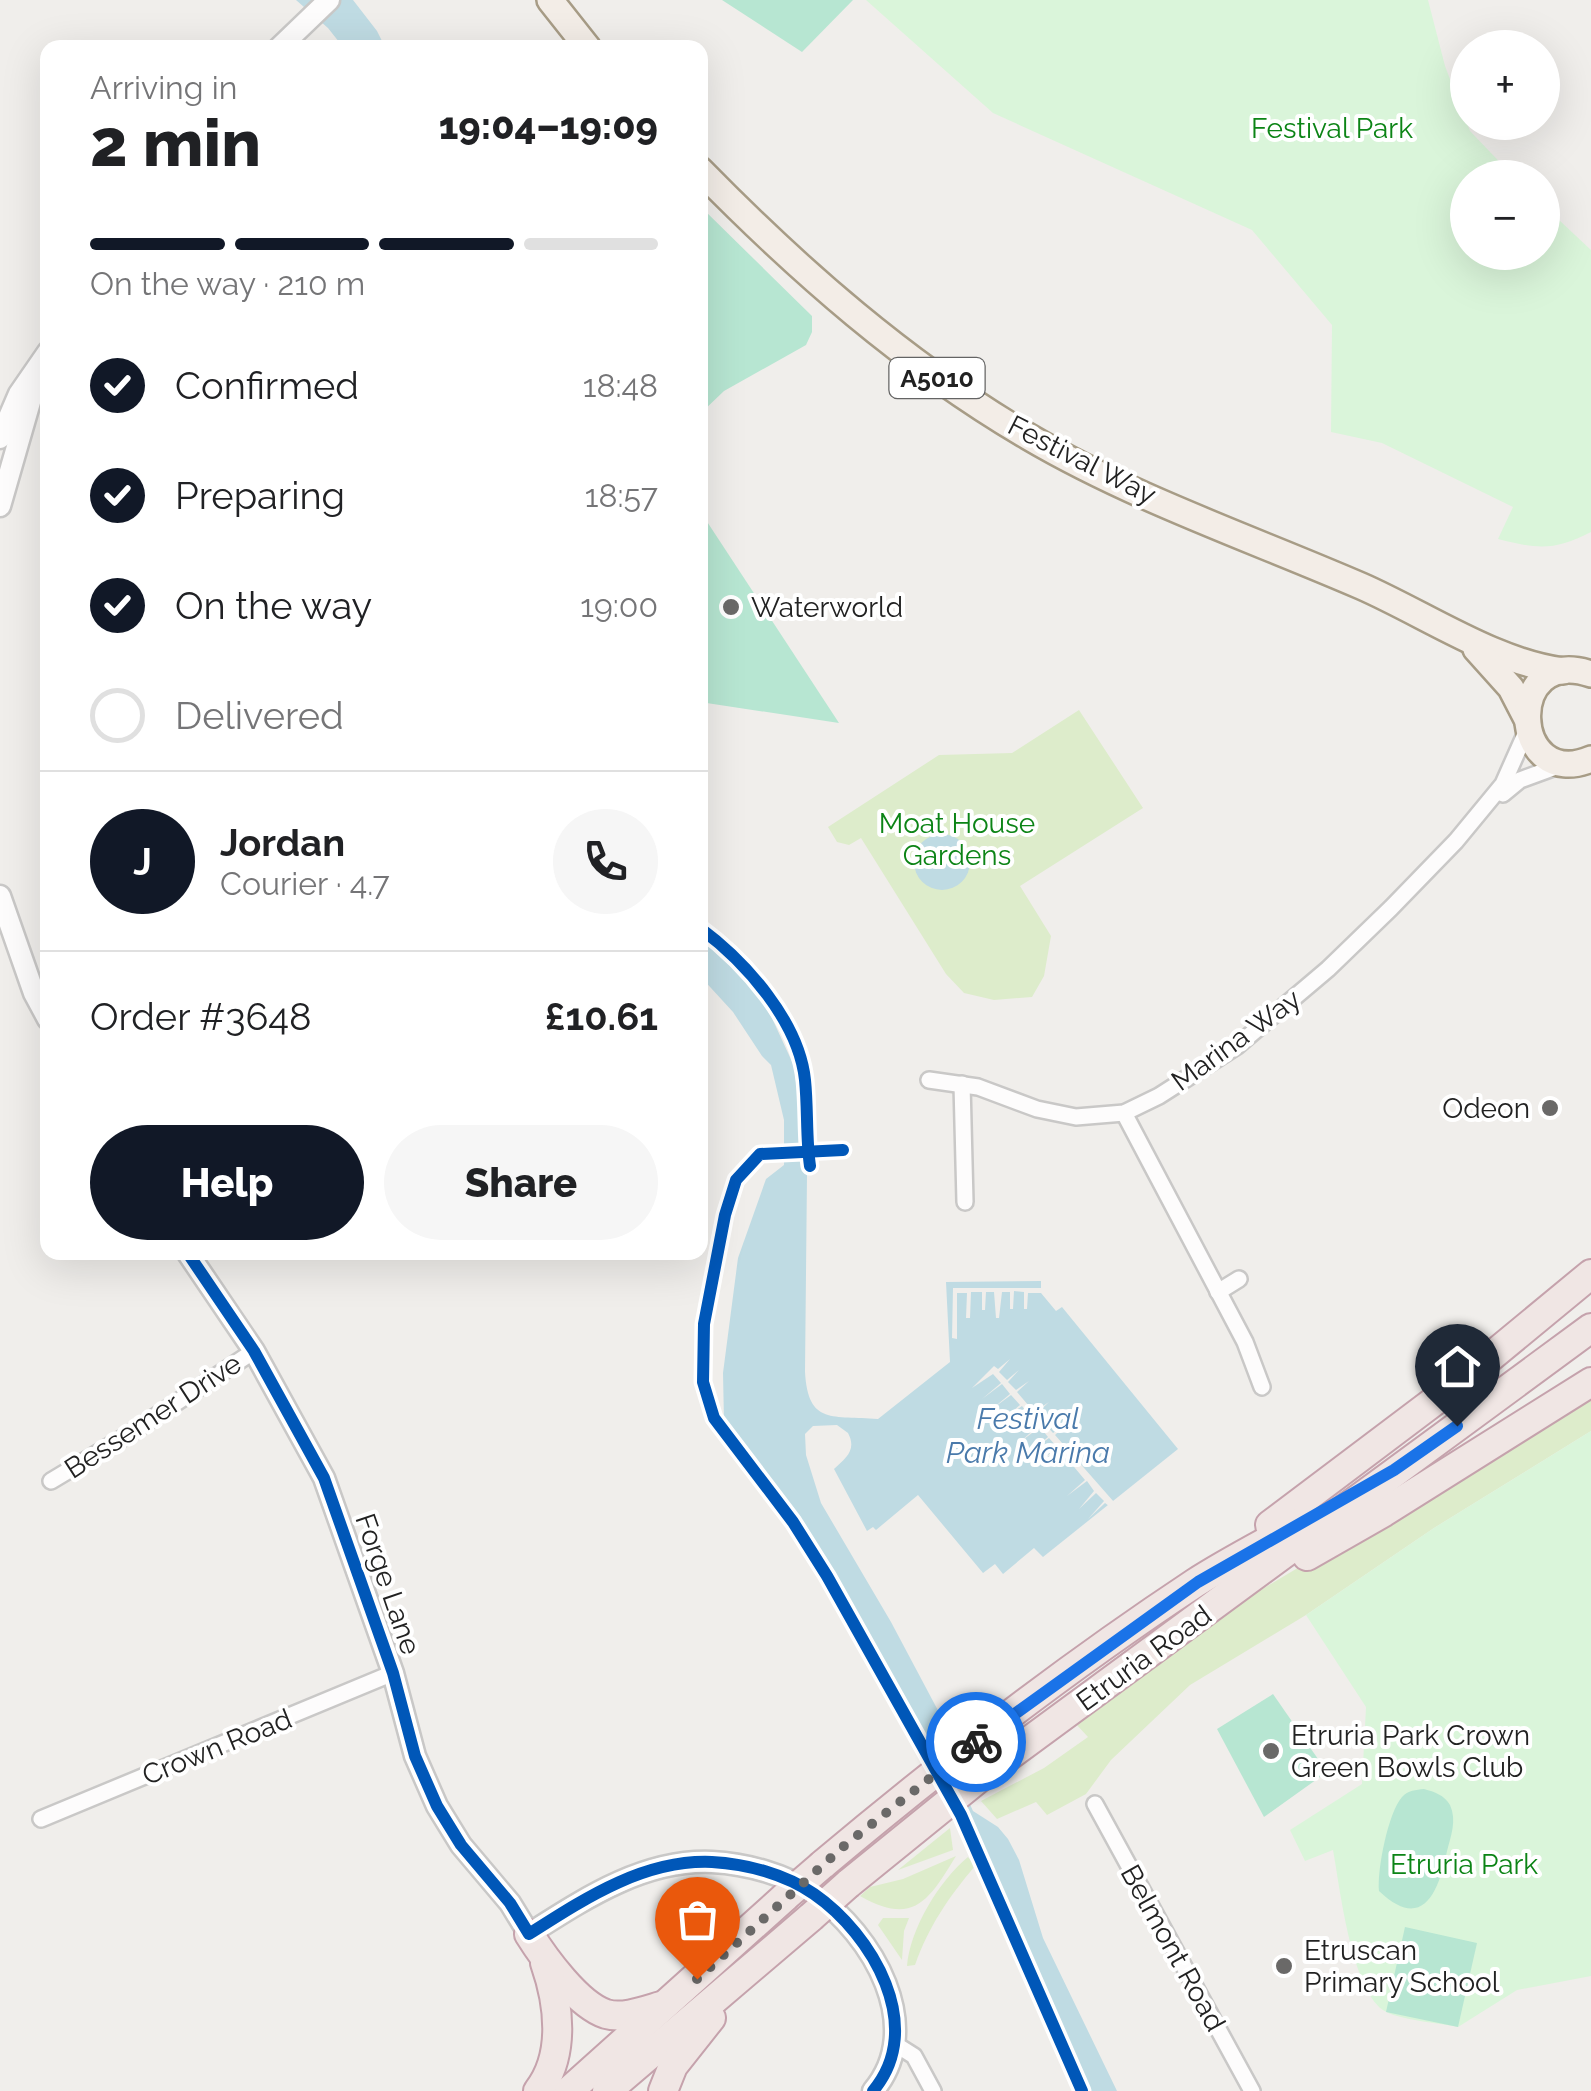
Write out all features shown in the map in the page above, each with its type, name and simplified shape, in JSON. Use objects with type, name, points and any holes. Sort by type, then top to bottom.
[{"type":"highway","points":[[1198,1582],[1480,1367],[1591,1274]]},
{"type":"highway","points":[[1394,1470],[1591,1328]]},
{"type":"highway","points":[[1210,1611],[1384,1512],[1591,1382]]},
{"type":"highway","name":"Etruria Road","points":[[569,2091],[822,1865],[1044,1690],[1198,1582],[1394,1470]]},
{"type":"highway","name":"Etruria Road","points":[[607,2091],[848,1884],[980,1777],[1210,1611],[1394,1470]]},
{"type":"highway","points":[[535,1944],[584,2001],[607,2014],[633,2014],[670,2003]]},
{"type":"highway","points":[[535,1944],[553,1987],[559,2024],[553,2057],[538,2091]]},
{"type":"highway","points":[[663,2091],[673,2066],[749,1970]]},
{"type":"main road","points":[[550,0],[582,40]]},
{"type":"main road","name":"Festival Way","points":[[708,178],[798,266],[857,316],[936,376],[1030,437],[1123,485],[1392,600],[1519,661],[1579,669]]},
{"type":"main road","name":"Festival Way","points":[[1465,638],[1511,688],[1526,723]]},
{"type":"main road","name":"A5010","points":[[1579,669],[1539,683],[1530,696],[1526,723],[1540,751],[1583,763]]},
{"type":"street","points":[[287,40],[329,0]]},
{"type":"street","points":[[0,438],[19,394],[40,365]]},
{"type":"street","points":[[0,506],[40,373]]},
{"type":"street","name":"Marina Way","points":[[929,1080],[962,1084],[1037,1109],[1076,1117],[1124,1113],[1222,1056],[1298,995],[1392,908],[1480,813],[1503,784],[1526,723]]},
{"type":"street","name":"Marina Way","points":[[1480,813],[1520,780],[1583,763]]},
{"type":"street","points":[[0,896],[40,1002]]},
{"type":"street","points":[[962,1084],[965,1202]]},
{"type":"street","points":[[1124,1113],[1245,1342],[1262,1386]]},
{"type":"street","name":"Forge Lane","points":[[192,1260],[254,1351],[324,1478],[392,1673],[415,1756],[436,1806],[461,1846],[510,1903],[535,1944]]},
{"type":"street","points":[[1218,1292],[1238,1279]]},
{"type":"street","name":"Bessemer Drive","points":[[51,1482],[254,1351]]},
{"type":"street","name":"Crown Road","points":[[41,1820],[392,1673]]},
{"type":"street","name":"Belmont Road","points":[[1095,1804],[1252,2091]]},
{"type":"street","points":[[535,1944],[586,1897],[660,1868],[710,1862],[787,1879],[815,1895],[845,1922],[870,1952],[891,1999],[896,2020],[895,2044],[882,2080],[873,2091]]},
{"type":"street","points":[[895,2044],[914,2056],[933,2091]]},
{"type":"green space","points":[[722,0],[853,0],[802,52]]},
{"type":"green space","name":"Festival Park","points":[[866,0],[1428,0],[1450,79],[1450,140],[1479,140],[1498,160],[1450,160],[1450,270],[1560,270],[1560,221],[1591,250],[1591,532],[1567,543],[1546,546],[1498,539],[1513,507],[1382,443],[1331,432],[1332,325],[1252,230],[993,113]]},
{"type":"green space","points":[[708,214],[812,316],[812,332],[806,345],[724,391],[708,406]]},
{"type":"green space","name":"Waterworld","points":[[708,523],[839,723],[708,703]]},
{"type":"green space","name":"Moat House Gardens","points":[[1079,710],[1143,808],[1020,886],[1051,936],[1044,976],[1032,997],[994,1000],[964,993],[946,974],[861,838],[849,845],[837,842],[828,827],[939,755],[1012,753]]},
{"type":"green space","points":[[1591,1393],[1591,1431],[1190,1685],[1111,1760],[1086,1794],[1047,1815],[1036,1802],[997,1819],[981,1801],[1044,1768],[1088,1737],[1075,1723],[1109,1693],[1254,1594]]},
{"type":"green space","name":"Etruria Park","points":[[1591,1431],[1591,1976],[1517,1990],[1458,2027],[1408,2019],[1383,2010],[1363,1981],[1343,1911],[1333,1850],[1305,1861],[1290,1830],[1362,1784],[1366,1707],[1306,1615],[1434,1528]]},
{"type":"green space","name":"Etruria Park Crown Green Bowls Club","points":[[1273,1694],[1327,1772],[1264,1817],[1217,1729]]},
{"type":"green space","points":[[1424,1789],[1448,1802],[1453,1828],[1434,1892],[1427,1902],[1407,1908],[1379,1891],[1380,1870],[1397,1805],[1407,1793]]},
{"type":"green space","points":[[950,1828],[953,1850],[898,1870]]},
{"type":"green space","points":[[956,1856],[927,1897],[906,1909],[878,1905],[860,1896],[870,1887],[903,1879]]},
{"type":"green space","points":[[968,1857],[975,1866],[940,1913],[915,1965],[907,1966],[914,1937],[928,1907]]},
{"type":"green space","points":[[883,1918],[909,1918],[902,1960],[878,1925]]},
{"type":"green space","points":[[1405,1927],[1477,1943],[1458,2027],[1386,2012]]},
{"type":"water","points":[[296,0],[353,0],[382,40],[337,40]]},
{"type":"water","points":[[942,834],[962,842],[970,862],[962,882],[942,890],[922,882],[914,862],[922,842]]},
{"type":"water","name":"Festival Park Marina","points":[[708,941],[737,965],[771,1016],[794,1066],[807,1175],[805,1372],[811,1402],[818,1410],[836,1417],[878,1419],[950,1362],[946,1282],[1041,1281],[1041,1293],[1056,1311],[1062,1307],[1178,1449],[1043,1557],[1034,1548],[1003,1574],[995,1564],[983,1573],[918,1495],[876,1530],[873,1527],[867,1531],[834,1469],[851,1449],[848,1433],[837,1425],[813,1426],[805,1434],[806,1455],[821,1503],[942,1718],[942,1743],[973,1811],[998,1827],[1019,1860],[1043,1938],[1117,2091],[1088,2091],[976,1841],[926,1743],[810,1537],[724,1422],[723,1373],[738,1258],[766,1179],[784,1165],[784,1120],[771,1065],[708,985]]},
{"type":"pier","points":[[953,1288],[1041,1288],[1041,1293],[1028,1293],[1024,1309],[1024,1292],[1014,1291],[1010,1309],[1010,1292],[1002,1292],[996,1318],[994,1292],[986,1292],[982,1310],[982,1292],[971,1292],[970,1318],[966,1318],[967,1293],[957,1293],[957,1339],[952,1338]]},
{"type":"pier","points":[[1010,1359],[999,1372],[1007,1380],[1019,1370],[1008,1382],[1016,1390],[1029,1381],[1017,1392],[1034,1412],[1049,1402],[1036,1414],[1044,1422],[1056,1411],[1045,1424],[1053,1433],[1066,1424],[1055,1435],[1114,1502],[1109,1506],[1105,1503],[1088,1519],[1104,1501],[1096,1493],[1079,1509],[1094,1491],[1087,1481],[1067,1496],[1085,1480],[1059,1449],[1039,1463],[1057,1447],[1049,1438],[1030,1452],[1048,1437],[1040,1427],[1020,1442],[1038,1426],[1031,1417],[1011,1432],[1029,1416],[1022,1406],[1001,1421],[1020,1405],[1011,1395],[992,1409],[1010,1394],[1002,1384],[982,1399],[1001,1383],[993,1374],[972,1388],[994,1366],[998,1369]]},
{"type":"cycle path","points":[[708,935],[768,995],[793,1037],[805,1080],[810,1166]]},
{"type":"cycle path","points":[[843,1150],[760,1154],[736,1180],[725,1215],[704,1324],[703,1382],[714,1418],[793,1522],[827,1576],[961,1815],[1082,2091]]},
{"type":"cycle path","points":[[192,1260],[254,1351],[324,1478],[393,1673],[415,1756],[437,1806],[461,1845],[510,1903],[529,1934],[616,1884],[662,1867],[725,1863],[791,1881],[835,1911],[855,1933],[886,1983],[895,2039],[888,2066],[873,2091]]},
{"type":"way so far","points":[[697,1979],[844,1846],[976,1742]]},
{"type":"place","name":"Waterworld","points":[[731,607]]},
{"type":"place","name":"Odeon","points":[[1550,1108]]},
{"type":"place","name":"Etruria Park Crown Green Bowls Club","points":[[1271,1751]]},
{"type":"place","name":"Etruscan Primary School","points":[[1284,1966]]},
{"type":"route","points":[[976,1742],[1198,1582],[1394,1470],[1457,1426]]}]
